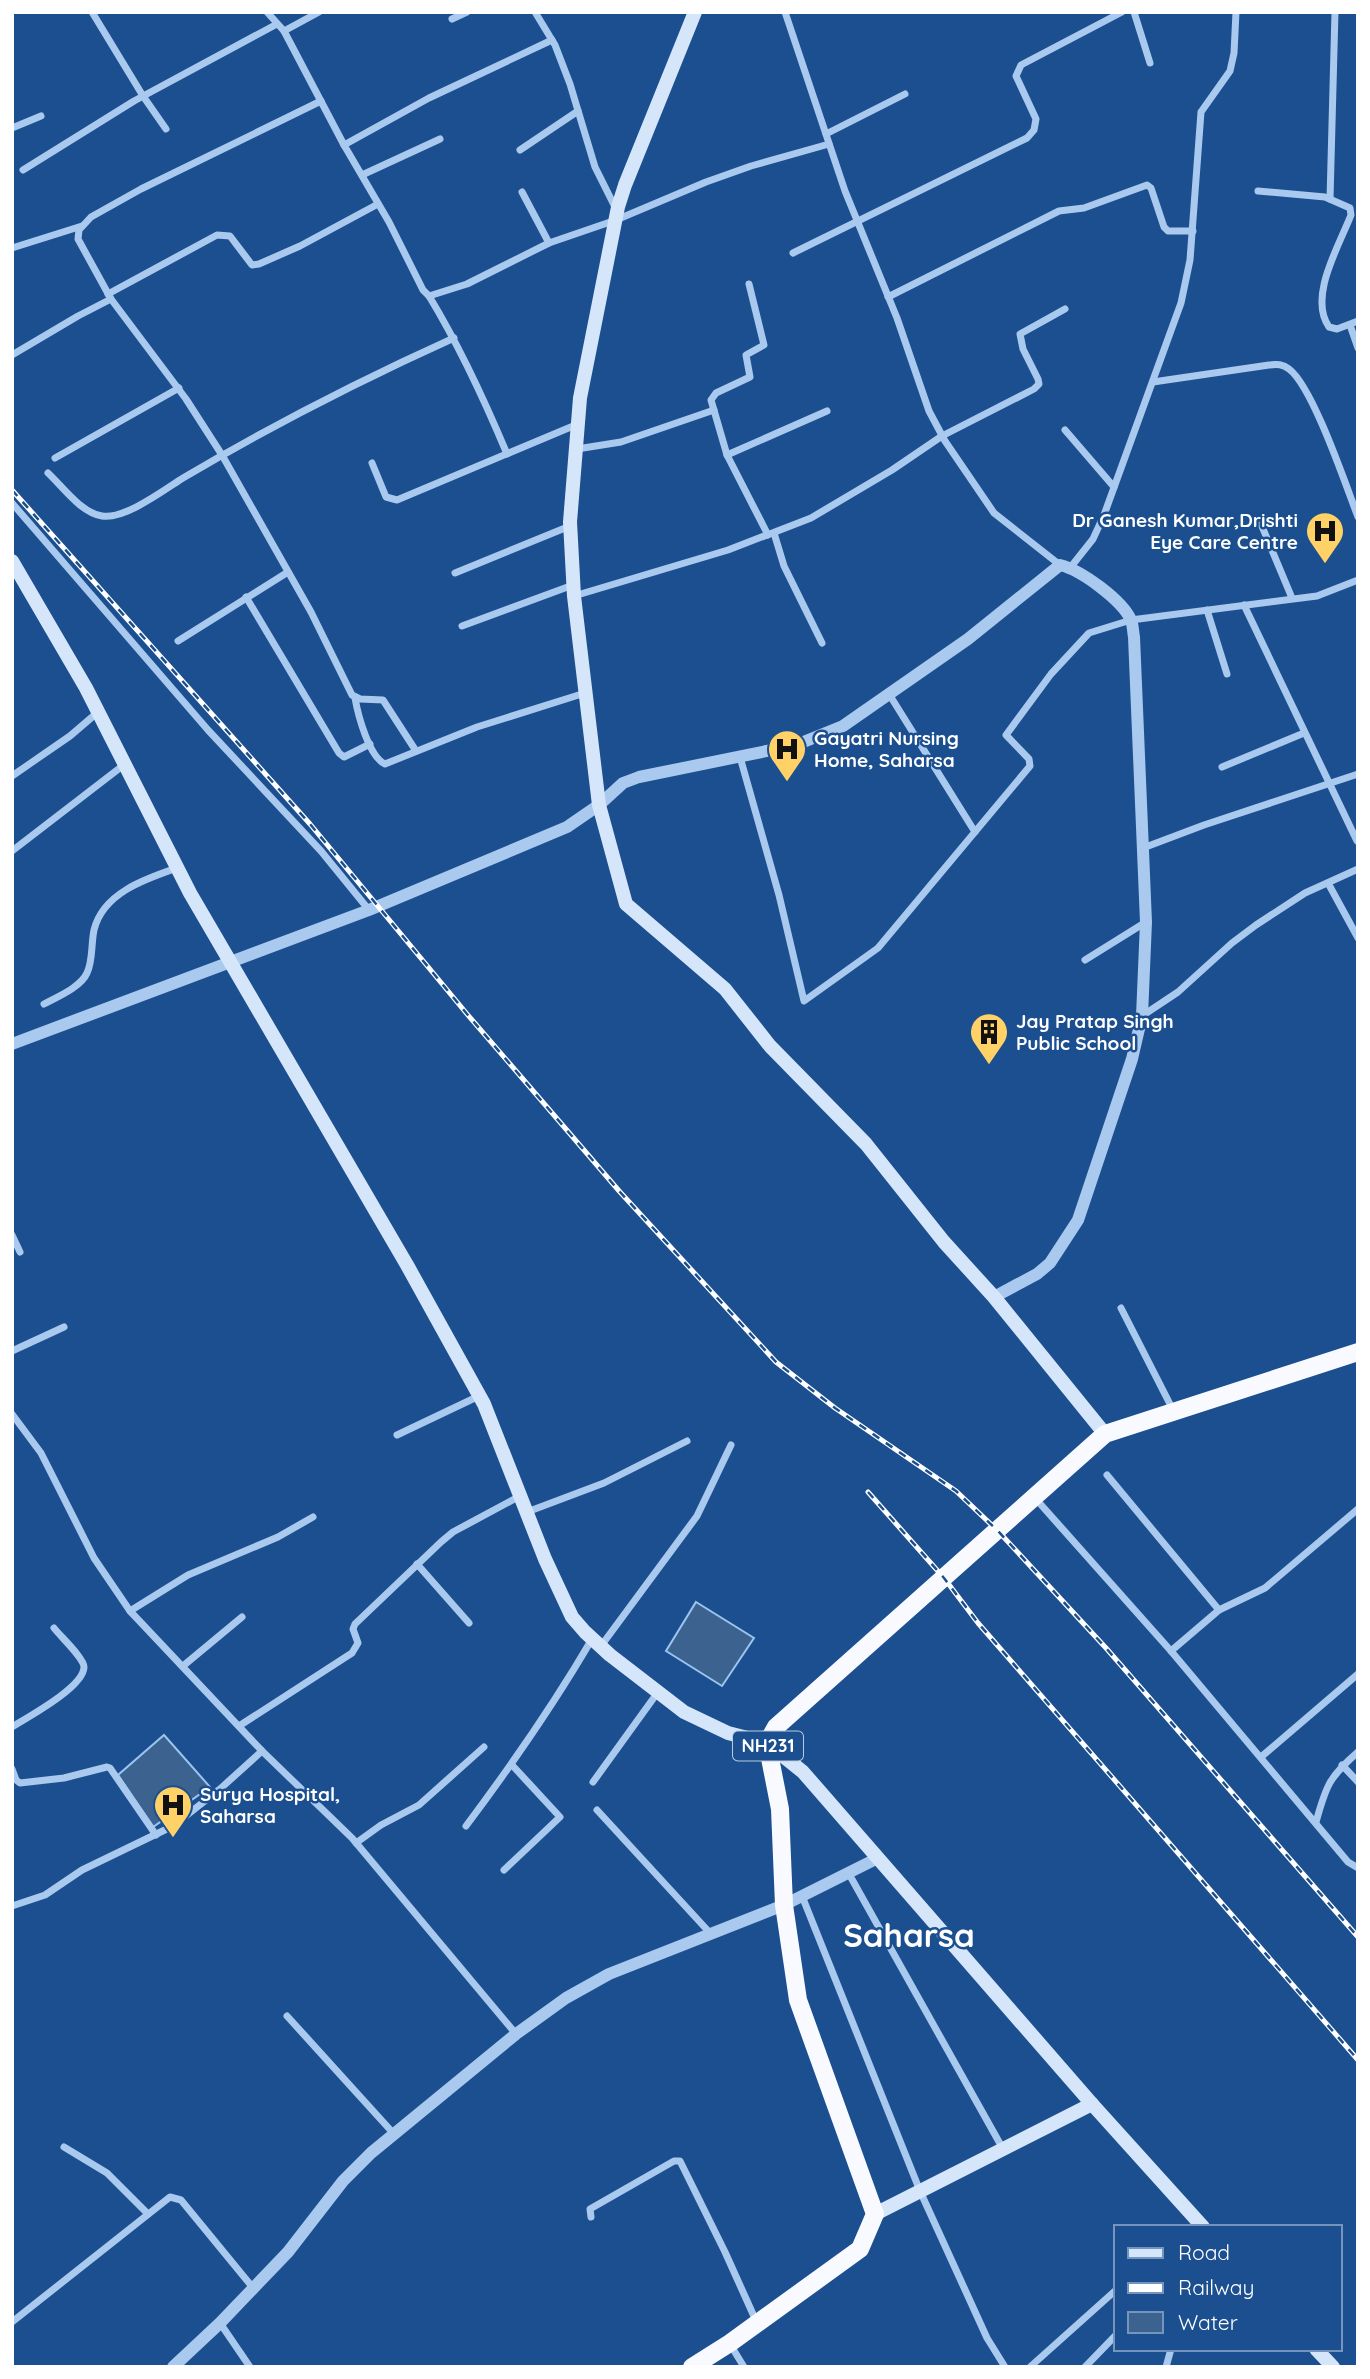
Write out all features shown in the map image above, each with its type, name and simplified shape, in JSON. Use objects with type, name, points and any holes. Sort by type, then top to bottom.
[{"type":"highway","name":"NH231","points":[[875,2214],[798,2000],[784,1905],[780,1810],[767,1743],[776,1727],[1105,1434],[1358,1352]]},
{"type":"highway","points":[[692,2367],[730,2343],[860,2249],[875,2214]]},
{"type":"main road","points":[[695,12],[629,173],[617,215],[580,398],[570,526],[574,590],[599,805],[626,904],[724,989],[770,1046],[866,1144],[944,1242],[994,1297],[1105,1434]]},
{"type":"main road","points":[[12,561],[99,712],[177,868],[230,963],[407,1265],[479,1395],[545,1559],[572,1617],[596,1643],[684,1712],[728,1733],[767,1743],[803,1772],[1194,2224]]},
{"type":"main road","points":[[875,2214],[1092,2104]]},
{"type":"main road","points":[[1319,2351],[1333,2367]]},
{"type":"street","points":[[92,12],[142,96],[166,130]]},
{"type":"street","points":[[267,12],[284,31],[423,290],[454,338],[476,380],[507,454]]},
{"type":"street","points":[[284,31],[319,12]]},
{"type":"street","points":[[452,19],[467,12]]},
{"type":"street","points":[[535,12],[552,40],[570,83],[595,167],[617,215]]},
{"type":"street","points":[[785,12],[829,144],[929,411],[942,436],[994,513],[1117,602],[1131,620],[1135,637],[1146,922],[1142,1016],[1132,1059],[1078,1220],[1050,1263],[1037,1274],[994,1297]]},
{"type":"street","points":[[793,253],[1027,138],[1034,130],[1036,119],[1016,76],[1017,70],[1021,65],[1122,12]]},
{"type":"street","points":[[1133,12],[1150,63]]},
{"type":"street","points":[[12,1044],[369,910],[568,827],[599,805],[623,783],[639,777],[796,745],[843,726],[968,639],[1065,566],[1093,539],[1181,303],[1193,231],[1201,112],[1230,71],[1234,53],[1236,12]]},
{"type":"street","points":[[1330,199],[1335,12]]},
{"type":"street","points":[[23,170],[142,96],[278,24]]},
{"type":"street","points":[[344,145],[429,98],[552,40]]},
{"type":"street","points":[[826,134],[905,94]]},
{"type":"street","points":[[321,101],[141,189],[91,217],[77,234],[78,239],[109,297],[179,388],[222,455],[355,698],[370,744],[379,761],[385,764],[477,727],[585,693]]},
{"type":"street","points":[[520,150],[578,111]]},
{"type":"street","points":[[12,128],[41,116]]},
{"type":"street","points":[[362,175],[440,138]]},
{"type":"street","points":[[429,296],[467,284],[549,243],[617,215],[751,166],[829,144]]},
{"type":"street","points":[[888,297],[1059,211],[1084,208],[1147,185],[1151,188],[1164,227],[1168,231],[1193,231]]},
{"type":"street","points":[[1258,191],[1330,199],[1350,208],[1320,299],[1329,327],[1337,329],[1354,323],[1358,348]]},
{"type":"street","points":[[522,192],[549,243]]},
{"type":"street","points":[[12,355],[217,235],[230,236],[247,261],[252,265],[259,264],[300,246],[378,204]]},
{"type":"street","points":[[12,248],[82,226]]},
{"type":"street","points":[[749,284],[764,345],[747,355],[750,377],[713,395],[711,400],[727,455],[771,534],[822,643]]},
{"type":"street","points":[[462,626],[574,590],[728,550],[811,518],[942,436],[1034,389],[1039,384],[1020,334],[1065,309]]},
{"type":"street","points":[[48,473],[90,512],[113,516],[136,507],[222,455],[367,378],[454,338]]},
{"type":"street","points":[[1153,383],[1269,365],[1286,366],[1292,371],[1317,413],[1358,517]]},
{"type":"street","points":[[55,458],[179,388]]},
{"type":"street","points":[[576,450],[621,442],[714,410]]},
{"type":"street","points":[[727,455],[827,411]]},
{"type":"street","points":[[372,463],[386,497],[397,500],[578,424]]},
{"type":"street","points":[[1065,430],[1114,487]]},
{"type":"street","points":[[12,503],[208,730],[321,851],[369,910]]},
{"type":"street","points":[[1261,524],[1292,598]]},
{"type":"street","points":[[455,573],[570,526]]},
{"type":"street","points":[[178,640],[288,572]]},
{"type":"street","points":[[740,757],[779,895],[804,1001],[878,948],[1030,766],[1029,759],[1007,738],[1007,733],[1051,674],[1081,640],[1095,631],[1131,620],[1317,596],[1358,580]]},
{"type":"street","points":[[246,597],[339,753],[344,757],[350,756],[370,744]]},
{"type":"street","points":[[1244,605],[1357,841]]},
{"type":"street","points":[[1207,610],[1227,674]]},
{"type":"street","points":[[889,694],[975,832]]},
{"type":"street","points":[[355,698],[383,700],[416,751]]},
{"type":"street","points":[[12,776],[70,736],[99,712]]},
{"type":"street","points":[[1222,767],[1304,733]]},
{"type":"street","points":[[12,851],[125,764]]},
{"type":"street","points":[[1143,848],[1358,774]]},
{"type":"street","points":[[44,1004],[76,985],[87,974],[96,924],[107,906],[136,883],[177,868]]},
{"type":"street","points":[[1142,1016],[1178,992],[1240,937],[1305,893],[1358,869]]},
{"type":"street","points":[[1328,883],[1358,938]]},
{"type":"street","points":[[1085,960],[1146,922]]},
{"type":"street","points":[[12,1234],[20,1252]]},
{"type":"street","points":[[1121,1308],[1174,1412]]},
{"type":"street","points":[[12,1351],[64,1327]]},
{"type":"street","points":[[397,1435],[479,1395]]},
{"type":"street","points":[[12,1413],[41,1453],[94,1558],[130,1611],[262,1751],[356,1843],[516,2034]]},
{"type":"street","points":[[527,1512],[604,1483],[687,1441]]},
{"type":"street","points":[[466,1826],[512,1765],[596,1643],[696,1516],[731,1445]]},
{"type":"street","points":[[1107,1475],[1219,1610]]},
{"type":"street","points":[[239,1726],[352,1653],[358,1643],[353,1629],[355,1624],[417,1564],[453,1532],[520,1496]]},
{"type":"street","points":[[1035,1497],[1171,1651],[1349,1862],[1358,1868]]},
{"type":"street","points":[[1171,1651],[1219,1610],[1265,1588],[1358,1508]]},
{"type":"street","points":[[130,1611],[188,1575],[278,1537],[313,1517]]},
{"type":"street","points":[[417,1564],[470,1623]]},
{"type":"street","points":[[183,1666],[242,1617]]},
{"type":"street","points":[[12,1727],[52,1703],[76,1682],[83,1671],[84,1663],[54,1628]]},
{"type":"street","points":[[1261,1757],[1358,1674]]},
{"type":"street","points":[[593,1783],[658,1692]]},
{"type":"street","points":[[356,1843],[381,1825],[419,1805],[484,1747]]},
{"type":"street","points":[[12,1906],[45,1895],[82,1870],[173,1826],[262,1751]]},
{"type":"street","points":[[1316,1822],[1329,1780],[1358,1752]]},
{"type":"street","points":[[504,1870],[561,1817],[512,1765]]},
{"type":"street","points":[[1342,1765],[1358,1782]]},
{"type":"street","points":[[12,1769],[20,1783],[64,1778],[110,1768],[156,1835]]},
{"type":"street","points":[[597,1810],[710,1933]]},
{"type":"street","points":[[173,2367],[254,2289],[288,2252],[343,2181],[394,2134],[516,2034],[566,1998],[609,1974],[784,1905],[878,1858]]},
{"type":"street","points":[[849,1874],[1003,2149]]},
{"type":"street","points":[[802,1896],[920,2191],[987,2338],[1005,2367]]},
{"type":"street","points":[[287,2016],[394,2134]]},
{"type":"street","points":[[64,2147],[107,2173],[148,2214]]},
{"type":"street","points":[[592,2217],[590,2209],[674,2161],[680,2161],[757,2324]]},
{"type":"street","points":[[12,2322],[170,2197],[181,2200],[254,2289]]},
{"type":"street","points":[[1030,2367],[1114,2292]]},
{"type":"street","points":[[220,2323],[250,2367]]},
{"type":"street","points":[[1085,2367],[1114,2337]]},
{"type":"street","points":[[730,2343],[744,2367]]},
{"type":"water","points":[[696,1602],[754,1638],[722,1686],[666,1651]]},
{"type":"water","points":[[164,1735],[210,1787],[153,1827],[118,1775]]},
{"type":"railway","points":[[12,490],[310,824],[467,1014],[620,1192],[776,1362],[835,1408],[956,1491],[998,1531],[1106,1648],[1358,1937]]},
{"type":"railway","points":[[868,1492],[944,1578],[978,1623],[1358,2060]]},
{"type":"place","name":"Dr Ganesh Kumar,Drishti Eye Care Centre","points":[[1325,565]]},
{"type":"place","name":"Gayatri Nursing Home, Saharsa","points":[[787,783]]},
{"type":"place","name":"Jay Pratap Singh Public School","points":[[989,1066]]},
{"type":"place","name":"Surya Hospital, Saharsa","points":[[173,1839]]},
{"type":"district","name":"Saharsa","points":[[909,1935]]}]
